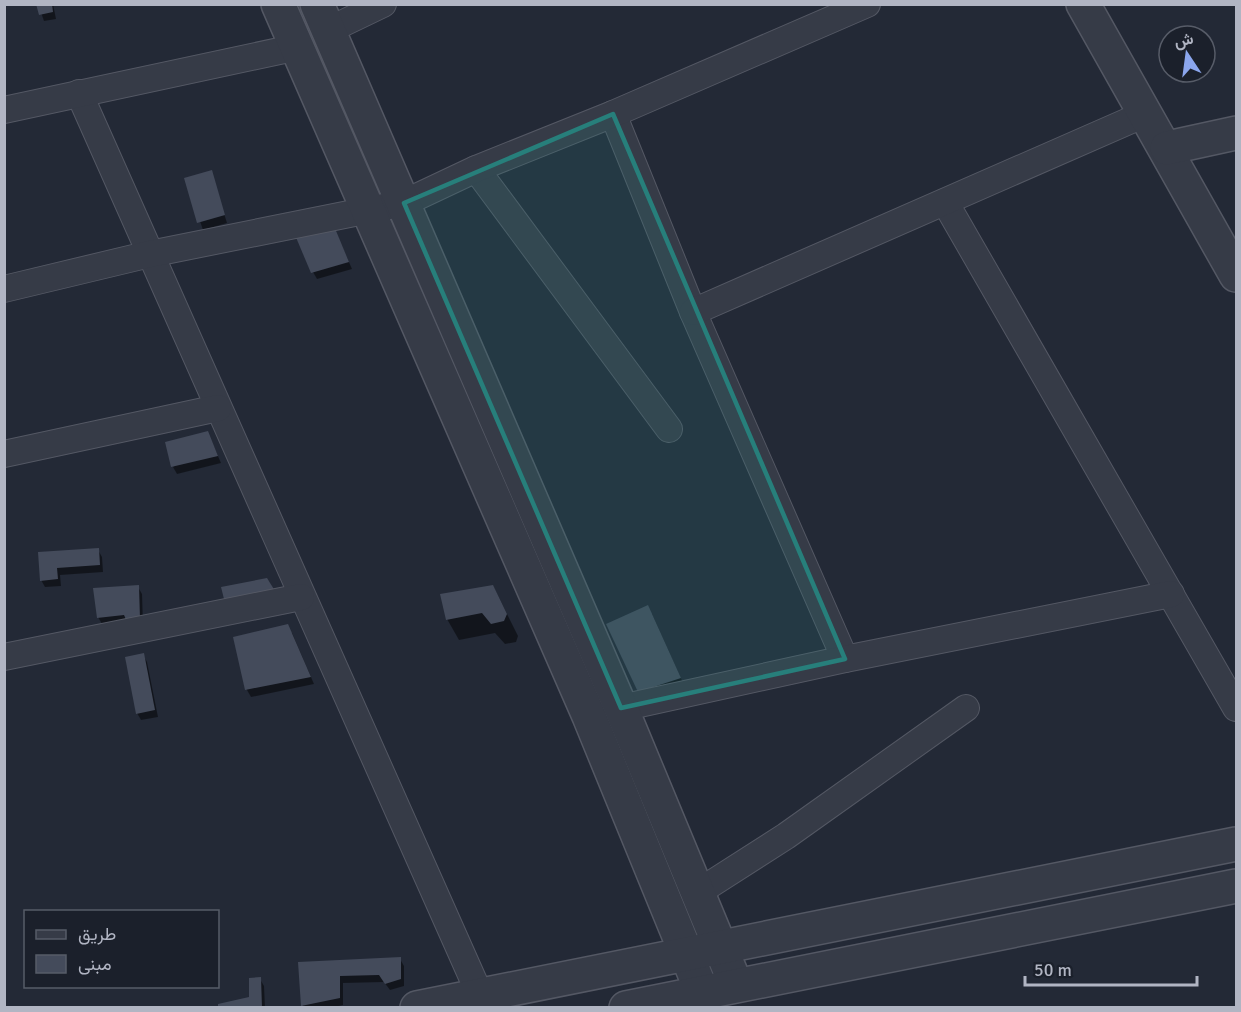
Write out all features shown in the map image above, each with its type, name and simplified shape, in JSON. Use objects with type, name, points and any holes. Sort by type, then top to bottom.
[{"type":"street","points":[[278,4],[589,716],[702,992]]},
{"type":"street","points":[[384,4],[323,17],[621,708],[736,985]]},
{"type":"street","points":[[4,289],[150,254],[369,208],[404,203],[476,169],[613,114],[867,4]]},
{"type":"street","points":[[1083,4],[1167,148],[1236,275]]},
{"type":"street","points":[[4,110],[298,47]]},
{"type":"street","points":[[79,93],[301,597],[480,995]]},
{"type":"street","points":[[613,114],[693,312],[845,659]]},
{"type":"street","points":[[693,312],[1147,114]]},
{"type":"street","points":[[1167,148],[1236,133]]},
{"type":"street","points":[[476,169],[669,429]]},
{"type":"street","points":[[945,202],[1236,708]]},
{"type":"street","points":[[4,454],[218,408]]},
{"type":"street","points":[[621,708],[845,659],[1171,594]]},
{"type":"street","points":[[4,657],[301,597]]},
{"type":"street","points":[[697,893],[786,836],[966,708]]},
{"type":"street","points":[[417,1008],[1236,844]]},
{"type":"street","points":[[626,1008],[1236,886]]},
{"type":"highlighted area","points":[[613,114],[845,659],[621,708],[404,203]]},
{"type":"building","points":[[36,4],[52,4],[53,12],[39,15]]},
{"type":"building","points":[[212,170],[225,215],[197,223],[184,178]]},
{"type":"building","points":[[334,226],[349,262],[311,273],[295,235]]},
{"type":"building","points":[[208,431],[218,456],[171,467],[165,442]]},
{"type":"building","points":[[99,548],[100,565],[57,568],[58,579],[40,581],[38,552]]},
{"type":"building","points":[[267,578],[275,591],[224,599],[221,587]]},
{"type":"building","points":[[139,585],[140,619],[128,624],[124,615],[97,618],[93,588]]},
{"type":"building","points":[[493,585],[507,614],[504,621],[491,624],[482,613],[446,620],[440,594]]},
{"type":"building","points":[[648,605],[681,678],[638,692],[606,624]]},
{"type":"building","points":[[288,624],[311,677],[245,690],[233,637]]},
{"type":"building","points":[[144,653],[155,710],[136,714],[125,657]]},
{"type":"building","points":[[401,957],[401,979],[385,984],[379,975],[340,976],[340,998],[301,1006],[298,962]]},
{"type":"building","points":[[261,977],[262,1008],[218,1008],[218,1004],[249,997],[249,978]]}]
